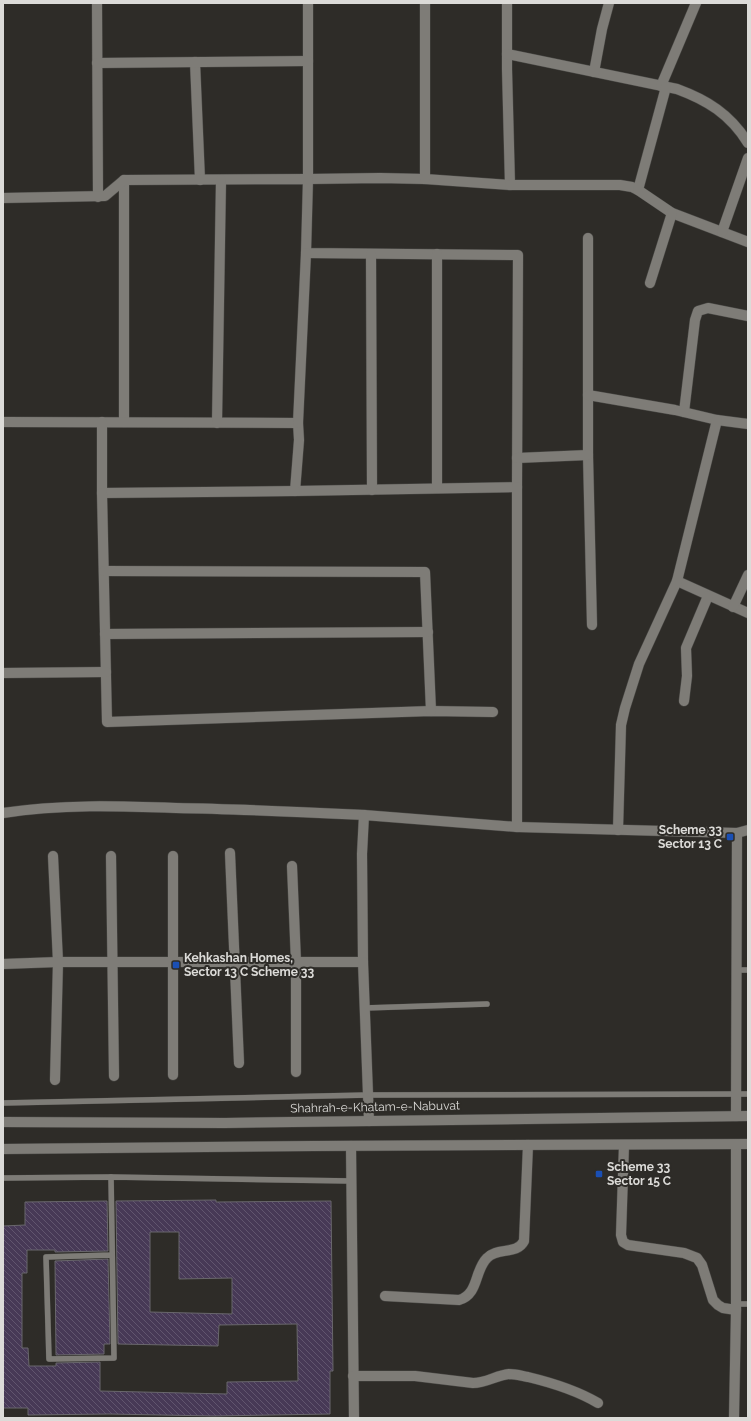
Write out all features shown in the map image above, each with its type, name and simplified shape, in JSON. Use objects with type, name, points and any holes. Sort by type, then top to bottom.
[{"type":"street","points":[[97,3],[98,197]]},
{"type":"street","points":[[296,491],[308,180],[308,3]]},
{"type":"street","points":[[425,3],[425,179]]},
{"type":"street","points":[[508,3],[507,54],[510,185]]},
{"type":"street","points":[[594,72],[602,29],[609,3]]},
{"type":"street","points":[[638,190],[664,86],[696,3]]},
{"type":"street","points":[[507,54],[676,88],[699,97],[713,105],[744,136],[748,143]]},
{"type":"street","points":[[97,63],[308,61]]},
{"type":"street","points":[[195,62],[200,180]]},
{"type":"street","points":[[722,232],[748,158]]},
{"type":"street","points":[[3,198],[105,196],[124,180],[308,180],[380,178],[425,179],[510,185],[620,185],[632,187],[638,190],[672,213],[748,242]]},
{"type":"street","points":[[124,180],[124,422]]},
{"type":"street","points":[[217,423],[221,180]]},
{"type":"street","points":[[650,283],[672,213]]},
{"type":"street","points":[[588,238],[588,455],[592,625]]},
{"type":"street","points":[[306,253],[518,255],[517,827]]},
{"type":"street","points":[[371,254],[372,490]]},
{"type":"street","points":[[437,254],[437,488]]},
{"type":"street","points":[[684,412],[695,320],[698,311],[708,308],[748,316]]},
{"type":"street","points":[[588,394],[684,412],[717,420],[748,424]]},
{"type":"street","points":[[618,830],[620,732],[624,714],[639,664],[677,581],[717,420]]},
{"type":"street","points":[[3,422],[298,423]]},
{"type":"street","points":[[102,422],[107,722],[431,711],[493,712]]},
{"type":"street","points":[[517,458],[588,455]]},
{"type":"street","points":[[102,493],[517,487]]},
{"type":"street","points":[[104,570],[425,572],[431,711]]},
{"type":"street","points":[[733,607],[748,575]]},
{"type":"street","points":[[677,581],[748,613]]},
{"type":"street","points":[[684,701],[687,676],[686,648],[708,596]]},
{"type":"street","points":[[105,634],[428,632]]},
{"type":"street","points":[[3,672],[106,672]]},
{"type":"street","points":[[3,813],[65,808],[146,807],[300,811],[517,827],[737,833],[748,830]]},
{"type":"street","points":[[364,815],[362,850],[363,962],[369,1121]]},
{"type":"street","points":[[736,1116],[737,833]]},
{"type":"street","points":[[230,853],[239,1063]]},
{"type":"street","points":[[52,856],[58,962],[56,1080]]},
{"type":"street","points":[[111,856],[114,962],[114,1076]]},
{"type":"street","points":[[173,856],[173,1075]]},
{"type":"street","points":[[292,866],[296,962],[296,1072]]},
{"type":"street","points":[[3,964],[58,962],[363,962]]},
{"type":"street","name":"Shahrah-e-Khatam-e-Nabuvat","points":[[3,1122],[225,1123],[748,1116]]},
{"type":"street","points":[[734,1418],[736,1144]]},
{"type":"street","points":[[3,1149],[748,1144]]},
{"type":"street","points":[[385,1296],[464,1299],[473,1290],[481,1266],[485,1259],[495,1252],[519,1248],[522,1245],[524,1241],[528,1145]]},
{"type":"street","points":[[624,1145],[621,1235],[623,1242],[628,1246],[684,1254],[697,1258],[702,1264],[713,1300],[718,1306],[723,1308],[736,1307]]},
{"type":"street","points":[[351,1146],[354,1418]]},
{"type":"street","points":[[354,1376],[415,1376],[480,1383],[501,1376],[513,1374],[546,1381],[575,1391],[598,1403]]},
{"type":"lane","points":[[736,970],[748,970]]},
{"type":"lane","points":[[365,1008],[487,1004]]},
{"type":"lane","points":[[3,1103],[368,1095],[748,1094]]},
{"type":"lane","points":[[3,1178],[111,1177],[352,1181]]},
{"type":"lane","points":[[111,1177],[114,1358],[48,1359],[46,1257],[112,1255]]},
{"type":"lane","points":[[736,1307],[748,1304]]},
{"type":"building","points":[[107,1201],[108,1251],[55,1252],[55,1250],[27,1250],[27,1273],[22,1273],[22,1348],[28,1348],[29,1366],[56,1366],[56,1363],[100,1362],[100,1391],[227,1394],[227,1382],[298,1381],[297,1324],[219,1325],[218,1346],[118,1344],[116,1201],[331,1201],[333,1371],[330,1371],[330,1414],[214,1416],[109,1414],[28,1415],[28,1408],[3,1408],[3,1226],[25,1225],[25,1202]],"holes":[[[150,1232],[179,1232],[179,1279],[232,1278],[232,1314],[150,1312]]]},
{"type":"building","points":[[108,1259],[110,1344],[104,1344],[104,1354],[56,1355],[55,1261]]},
{"type":"place","name":"Scheme 33 Sector 13 C","points":[[730,837]]},
{"type":"place","name":"Kehkashan Homes, Sector 13 C Scheme 33","points":[[176,965]]},
{"type":"place","name":"Scheme 33 Sector 15 C","points":[[599,1174]]}]
